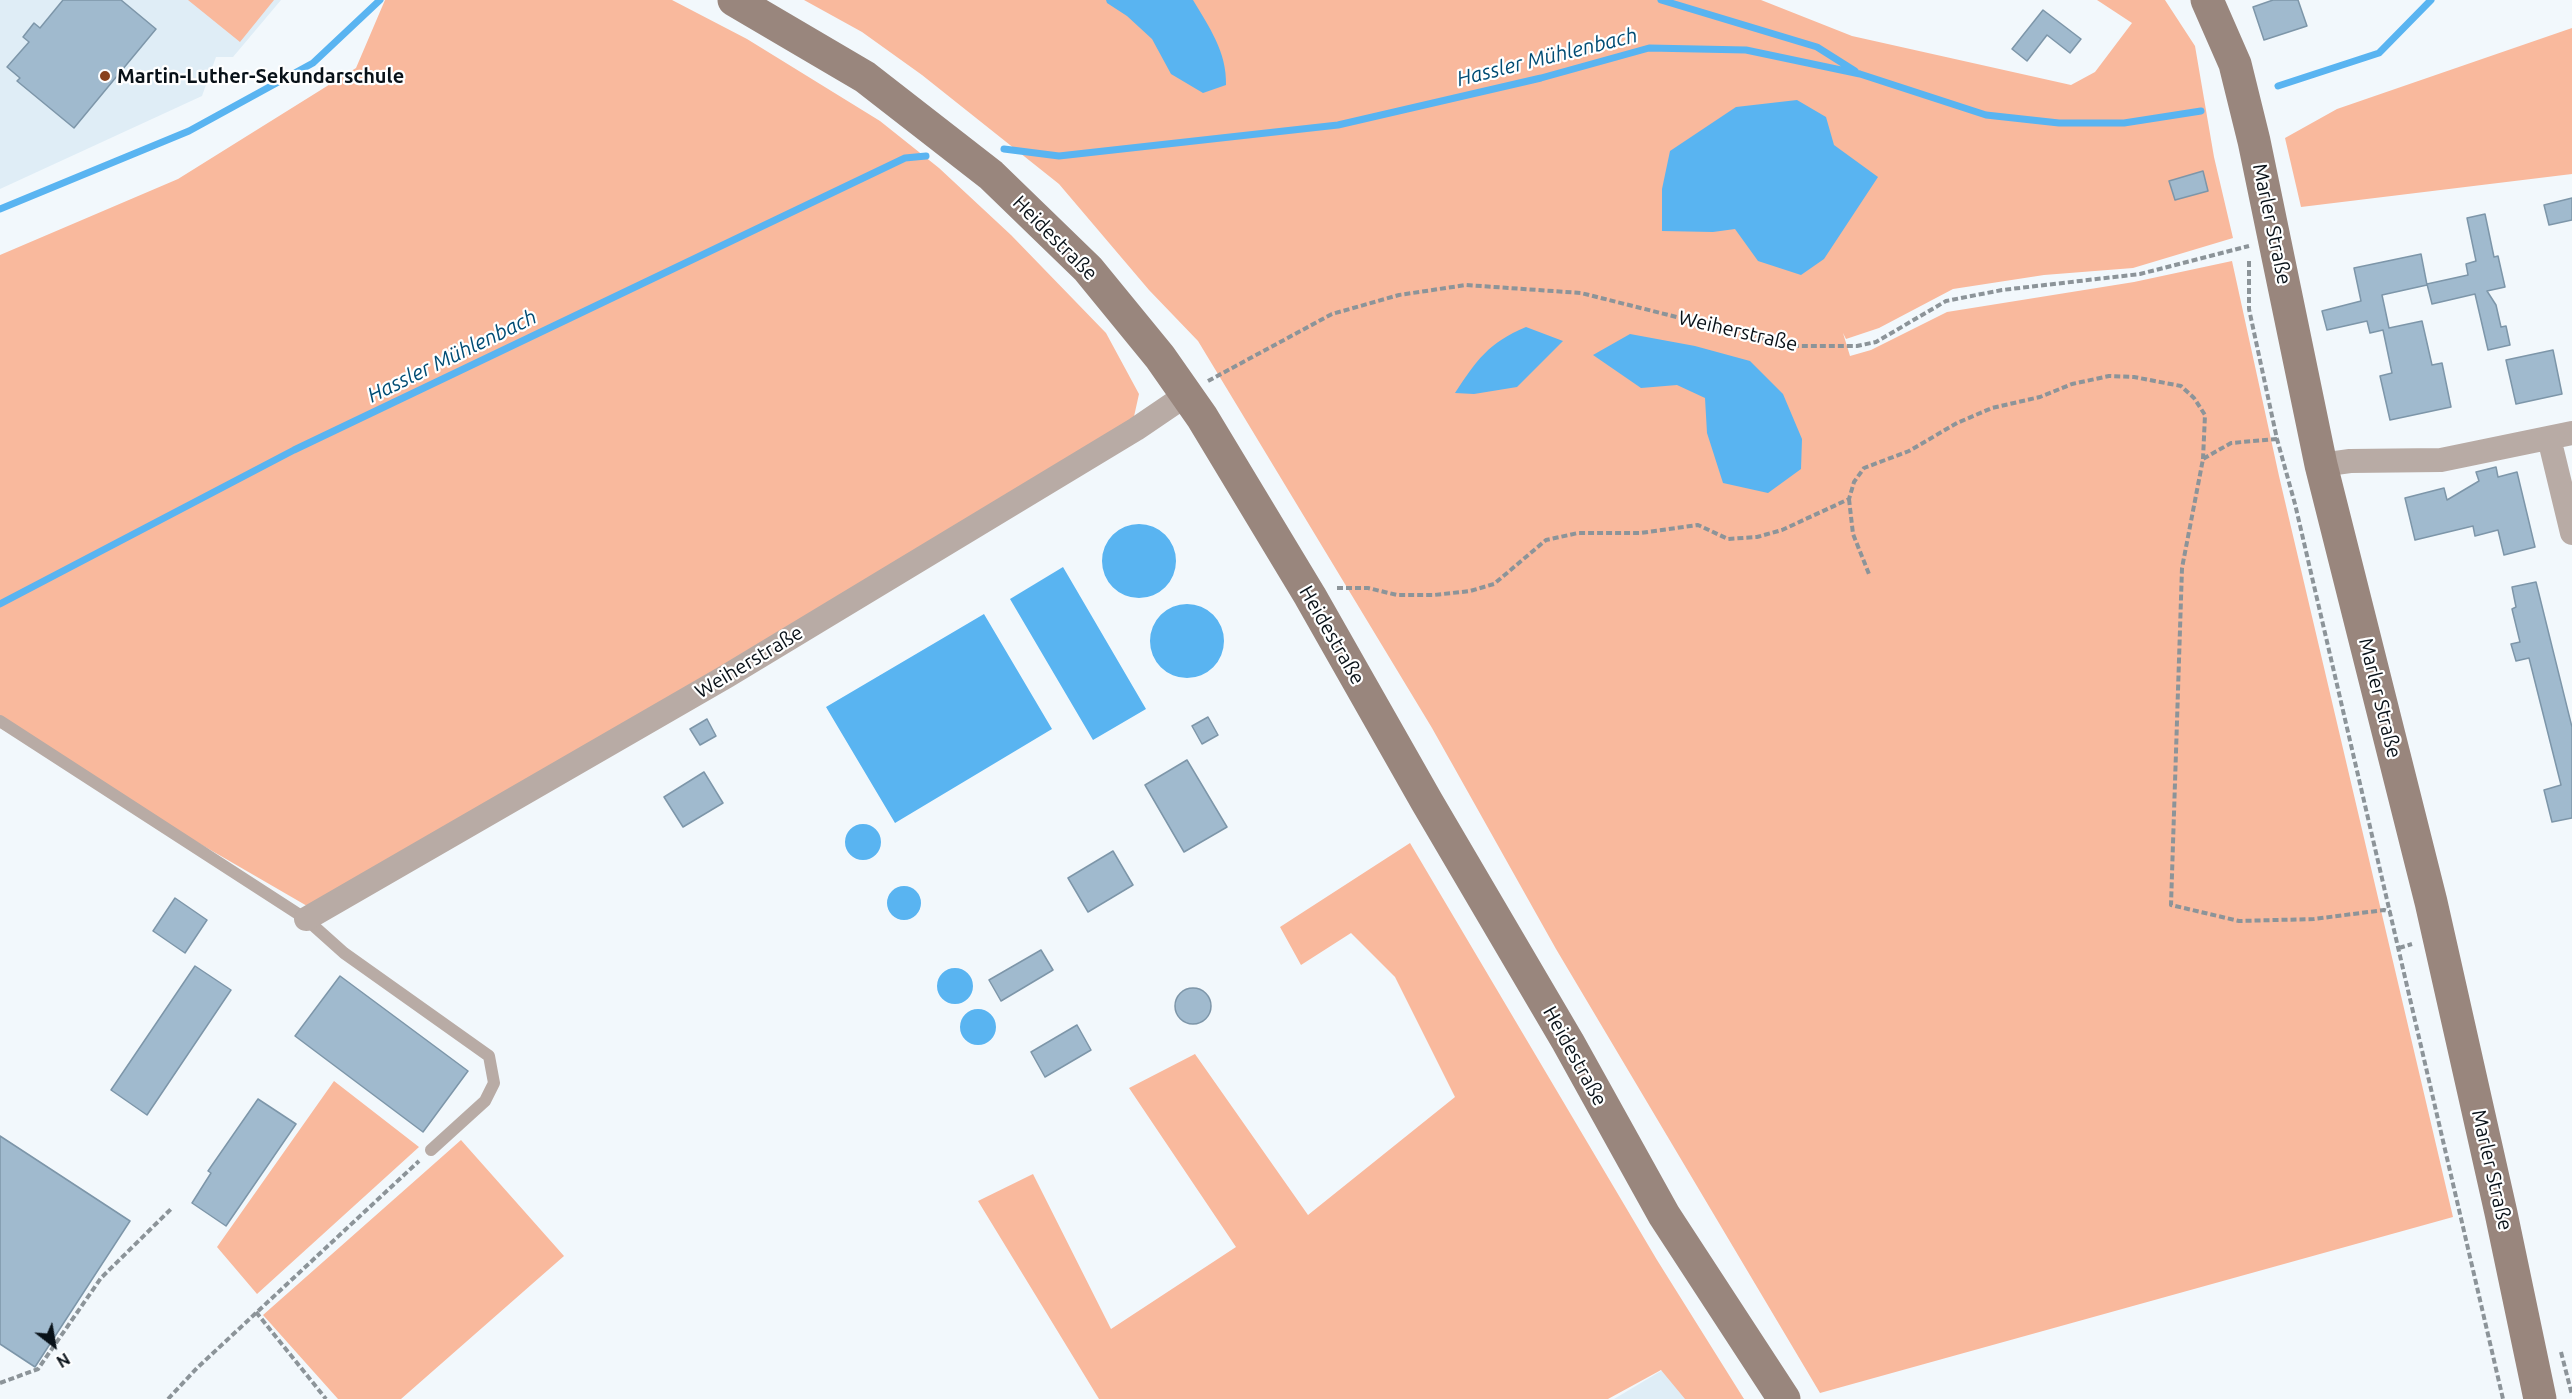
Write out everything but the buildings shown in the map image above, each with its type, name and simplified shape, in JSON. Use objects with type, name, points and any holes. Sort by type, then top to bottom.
[{"type":"main road","name":"Heidestraße","points":[[734,0],[865,77],[991,175],[1088,269],[1160,357],[1196,388],[1310,596],[1427,802],[1568,1042],[1664,1215],[1784,1399]]},
{"type":"main road","name":"Marler Straße","points":[[2207,0],[2235,64],[2257,240],[2321,465],[2431,902],[2501,1212],[2540,1399]]},
{"type":"street","name":"Weiherstraße","points":[[306,919],[727,676],[1125,436],[1196,388]]},
{"type":"street","points":[[2321,465],[2350,461],[2441,460],[2560,436],[2572,533]]},
{"type":"lane","points":[[0,721],[306,919],[344,953],[489,1056],[494,1083],[485,1101],[431,1150]]},
{"type":"path","name":"Weiherstraße","points":[[1196,388],[1332,314],[1399,295],[1466,285],[1581,293],[1792,346],[1857,346],[1876,342],[1946,302],[2001,290],[2140,274],[2257,240]]},
{"type":"path","points":[[2257,240],[2249,309],[2277,439],[2295,504],[2503,1399]]},
{"type":"path","points":[[1869,574],[1852,534],[1849,499],[1854,482],[1864,468],[1909,451],[1957,423],[1992,408],[2040,397],[2073,384],[2109,376],[2134,376],[2181,386],[2194,398],[2205,415],[2203,459],[2182,568],[2171,905],[2239,921],[2314,919],[2384,910],[2391,912]]},
{"type":"path","points":[[2203,459],[2231,443],[2277,439]]},
{"type":"path","points":[[1310,596],[1342,586],[1368,588],[1397,595],[1434,595],[1470,591],[1494,584],[1546,540],[1578,533],[1641,533],[1698,525],[1728,539],[1757,537],[1782,530],[1849,499]]},
{"type":"path","points":[[168,1399],[256,1312],[431,1150]]},
{"type":"path","points":[[0,1383],[38,1369],[101,1278],[171,1209]]},
{"type":"path","points":[[256,1312],[326,1399]]},
{"type":"shaded area","name":"Martin-Luther-Sekundarschule","points":[[0,0],[281,0],[233,57],[216,57],[202,96],[0,189]]},
{"type":"shaded area","points":[[188,0],[274,0],[240,42]]},
{"type":"shaded area","points":[[385,0],[672,0],[747,39],[880,121],[939,168],[1011,235],[1106,333],[1139,394],[1133,421],[314,910],[0,728],[0,255],[178,179],[356,68]]},
{"type":"shaded area","points":[[804,0],[1761,0],[1852,36],[2071,85],[2095,72],[2132,23],[2097,0],[2165,0],[2195,46],[2214,157],[2233,238],[2133,268],[2044,275],[1953,289],[1879,328],[1846,339],[1843,333],[1850,356],[1871,350],[1947,312],[2134,282],[2232,261],[2279,476],[2453,1217],[1820,1393],[1556,949],[1432,728],[1198,341],[1149,290],[1059,184],[922,75],[862,32]]},
{"type":"shaded area","points":[[2572,28],[2572,174],[2301,207],[2285,138],[2337,109]]},
{"type":"shaded area","points":[[1410,843],[1657,1260],[1744,1399],[1685,1399],[1661,1370],[1608,1399],[1099,1399],[978,1201],[1033,1174],[1111,1329],[1236,1247],[1129,1088],[1195,1054],[1308,1215],[1455,1097],[1395,977],[1351,933],[1301,965],[1280,927]]},
{"type":"shaded area","points":[[334,1081],[419,1147],[257,1294],[217,1247]]},
{"type":"shaded area","points":[[461,1140],[564,1256],[401,1399],[338,1399],[263,1315]]},
{"type":"shaded area","points":[[1701,1347],[1744,1399],[1614,1399]]},
{"type":"water","points":[[1106,0],[1193,0],[1211,30],[1220,51],[1226,73],[1226,85],[1203,93],[1171,74],[1152,39]]},
{"type":"water","points":[[1797,100],[1826,117],[1834,145],[1878,177],[1824,259],[1801,275],[1758,261],[1735,229],[1713,232],[1662,231],[1662,189],[1670,151],[1736,107]]},
{"type":"water","points":[[1526,327],[1563,341],[1517,387],[1474,394],[1455,393],[1484,354],[1502,339]]},
{"type":"water","points":[[1630,334],[1695,346],[1750,361],[1783,394],[1802,439],[1801,469],[1768,493],[1723,483],[1707,433],[1705,398],[1677,385],[1641,388],[1593,355]]},
{"type":"water","points":[[1132,524],[1146,524],[1160,530],[1170,540],[1176,554],[1174,575],[1160,592],[1146,598],[1132,598],[1118,592],[1108,582],[1102,568],[1102,554],[1108,540],[1118,530]]},
{"type":"water","points":[[1063,567],[1146,709],[1093,740],[1010,599]]},
{"type":"water","points":[[1180,604],[1194,604],[1208,610],[1218,620],[1224,634],[1222,655],[1208,672],[1194,678],[1180,678],[1166,672],[1156,662],[1150,648],[1150,634],[1156,620],[1166,610]]},
{"type":"water","points":[[984,614],[1052,729],[895,823],[826,707]]},
{"type":"water","points":[[863,824],[875,830],[881,842],[875,854],[863,860],[851,854],[845,842],[851,830]]},
{"type":"water","points":[[904,886],[916,891],[921,903],[916,915],[904,920],[892,915],[887,903],[892,891]]},
{"type":"water","points":[[955,968],[968,973],[973,986],[968,999],[955,1004],[942,999],[937,986],[942,973]]},
{"type":"water","points":[[978,1009],[991,1014],[996,1027],[991,1040],[978,1045],[965,1040],[960,1027],[965,1014]]},
{"type":"waterway","points":[[0,209],[189,131],[313,63],[380,0]]},
{"type":"waterway","points":[[1661,0],[1817,47],[1855,71]]},
{"type":"waterway","points":[[2278,86],[2379,53],[2431,0]]},
{"type":"waterway","name":"Hassler Mühlenbach","points":[[1004,149],[1059,156],[1338,125],[1541,78],[1649,48],[1746,50],[1860,74],[1986,115],[2059,123],[2124,123],[2201,111]]},
{"type":"waterway","name":"Hassler Mühlenbach","points":[[0,604],[294,450],[905,158],[926,156]]},
{"type":"place","name":"Martin-Luther-Sekundarschule","points":[[105,76]]}]
